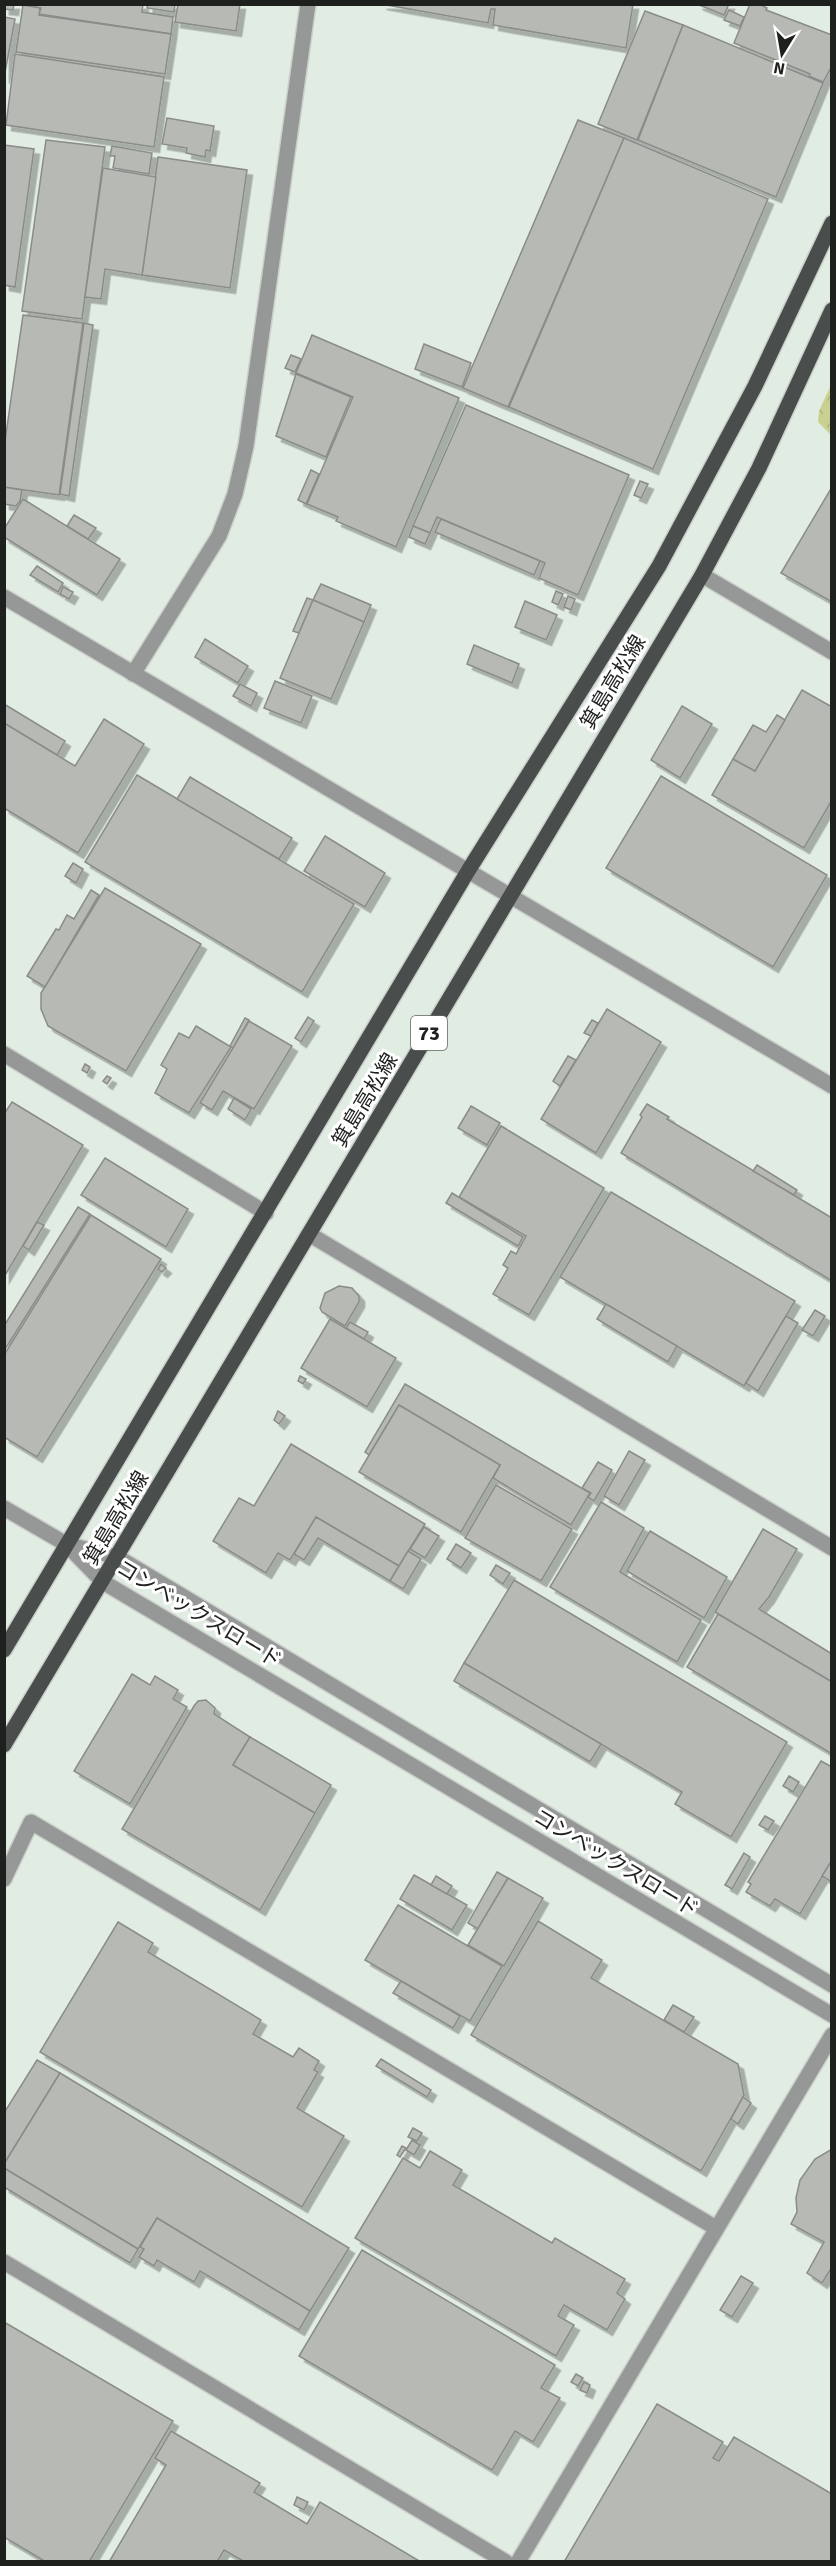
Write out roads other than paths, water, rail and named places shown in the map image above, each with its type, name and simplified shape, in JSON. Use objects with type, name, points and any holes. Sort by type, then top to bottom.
[{"type":"main road","name":"箕島高松線","points":[[4,1650],[468,871],[659,566],[755,386],[831,223]]},
{"type":"main road","name":"箕島高松線","points":[[4,1745],[702,575],[759,468],[831,310]]},
{"type":"street","points":[[133,674],[219,536],[235,494],[246,446],[308,4]]},
{"type":"street","points":[[702,575],[831,652]]},
{"type":"street","points":[[4,597],[831,1086]]},
{"type":"street","points":[[4,1054],[266,1213]]},
{"type":"street","points":[[309,1234],[831,1548]]},
{"type":"street","points":[[4,1508],[66,1544]]},
{"type":"street","name":"コンベックスロード","points":[[66,1544],[117,1557],[831,1985]]},
{"type":"street","name":"コンベックスロード","points":[[66,1544],[103,1582],[831,2015]]},
{"type":"street","points":[[4,1879],[31,1822],[716,2228]]},
{"type":"street","points":[[518,2562],[831,2035]]},
{"type":"street","points":[[4,2262],[506,2562]]}]
